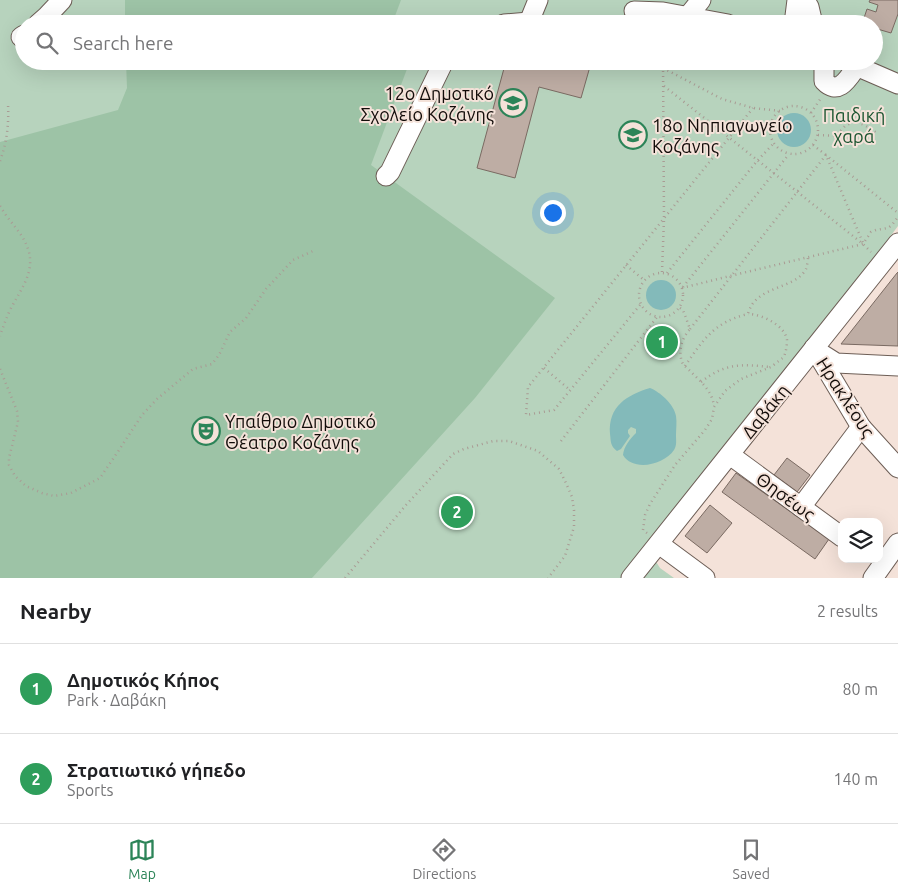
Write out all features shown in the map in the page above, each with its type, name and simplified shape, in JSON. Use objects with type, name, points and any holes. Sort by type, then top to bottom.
[{"type":"street","points":[[48,15],[62,0]]},
{"type":"street","points":[[535,15],[538,0]]},
{"type":"street","points":[[689,15],[701,0]]},
{"type":"street","points":[[795,15],[797,0]]},
{"type":"street","points":[[805,0],[811,15]]},
{"type":"street","points":[[630,12],[663,12],[682,15]]},
{"type":"street","points":[[386,176],[390,172],[440,70]]},
{"type":"street","points":[[824,70],[824,81],[829,86],[835,88],[842,85],[848,70]]},
{"type":"street","points":[[867,70],[898,84]]},
{"type":"street","name":"Δαβάκη","points":[[631,578],[653,539],[730,455],[898,243]]},
{"type":"street","points":[[814,348],[836,363],[898,366]]},
{"type":"street","name":"Ηρακλέους","points":[[814,348],[861,427],[898,468]]},
{"type":"street","points":[[801,507],[861,427]]},
{"type":"street","name":"Θησέως","points":[[730,455],[838,534]]},
{"type":"street","points":[[653,539],[705,578]]},
{"type":"street","points":[[876,568],[898,544]]},
{"type":"path","points":[[662,272],[664,219],[663,70]]},
{"type":"path","points":[[667,70],[722,99],[753,108],[781,110]]},
{"type":"path","points":[[664,86],[863,244],[868,250]]},
{"type":"path","points":[[0,161],[5,147],[8,104]]},
{"type":"path","points":[[797,106],[811,113],[816,120],[818,136],[814,145],[806,151],[789,154],[783,152],[774,143],[770,129],[775,116],[781,110],[797,106]]},
{"type":"path","points":[[640,305],[554,410],[526,415],[528,387],[753,108]]},
{"type":"path","points":[[818,136],[836,136],[845,126],[855,121],[877,133]]},
{"type":"path","points":[[667,273],[757,161],[774,143]]},
{"type":"path","points":[[814,145],[898,213]]},
{"type":"path","points":[[682,288],[789,154]]},
{"type":"path","points":[[653,539],[643,530],[650,504],[675,465],[705,430],[712,419],[714,406],[713,398],[708,389],[682,362],[682,340],[826,155]]},
{"type":"path","points":[[826,155],[863,244]]},
{"type":"path","points":[[0,206],[23,238],[29,251],[30,272],[10,311],[0,336]]},
{"type":"path","points":[[682,288],[863,244],[871,232],[888,228],[898,217]]},
{"type":"path","points":[[0,370],[17,411],[18,422],[9,458],[9,465],[15,476],[26,486],[42,493],[54,496],[71,493],[100,478],[142,415],[193,369],[212,364],[219,355],[230,332],[246,318],[266,289],[294,260],[313,251]]},
{"type":"path","points":[[748,314],[754,301],[800,276],[806,268],[808,257]]},
{"type":"path","points":[[626,265],[644,280]]},
{"type":"path","points":[[667,273],[677,279],[682,288],[684,295],[680,308],[670,316],[657,317],[650,315],[640,305],[638,292],[640,286],[652,274],[667,273]]},
{"type":"path","points":[[680,308],[683,310],[690,329]]},
{"type":"path","points":[[685,366],[696,349],[716,327],[748,314],[755,314],[770,320],[786,337],[784,357],[771,367],[736,382],[725,391],[714,406]]},
{"type":"path","points":[[561,441],[657,317]]},
{"type":"path","points":[[701,382],[711,374],[724,368],[741,365],[771,367]]},
{"type":"path","points":[[544,368],[570,390]]},
{"type":"path","points":[[345,578],[406,505],[453,454],[480,444],[493,441],[509,441],[538,451],[548,459],[559,469],[572,497],[574,527],[569,544],[565,556],[548,578]]},
{"type":"green space","name":"Παιδική χαρά","points":[[0,0],[898,0],[898,226],[777,388],[650,552],[660,568],[674,578],[0,578]]},
{"type":"green space","points":[[125,0],[401,0],[395,15],[125,15]]},
{"type":"green space","points":[[126,70],[407,70],[371,165],[555,298],[475,398],[312,578],[0,578],[0,142],[118,110],[127,88]]},
{"type":"water","points":[[794,113],[801,114],[806,118],[810,123],[810,137],[806,142],[801,146],[794,147],[787,146],[782,142],[778,137],[777,130],[778,123],[782,118],[787,114]]},
{"type":"water","points":[[661,280],[672,284],[676,295],[672,306],[661,310],[650,306],[646,295],[650,284]]},
{"type":"water","points":[[650,388],[666,399],[675,412],[676,445],[674,450],[663,460],[656,463],[634,464],[623,455],[626,446],[636,433],[636,429],[631,427],[628,430],[630,436],[621,449],[617,451],[611,443],[610,424],[612,416],[621,403],[634,394]]},
{"type":"building","points":[[870,0],[898,0],[898,14],[891,33],[883,31],[883,15],[865,15],[867,9],[876,12],[878,5],[869,2]]},
{"type":"building","points":[[504,70],[589,70],[581,98],[539,87],[515,178],[477,168]]},
{"type":"building","points":[[897,273],[898,346],[841,344]]},
{"type":"building","points":[[787,458],[810,475],[797,492],[774,475]]},
{"type":"building","points":[[736,473],[829,539],[815,559],[722,492]]},
{"type":"building","points":[[710,505],[732,523],[707,553],[685,536]]},
{"type":"place","name":"12ο Δημοτικό Σχολείο Κοζάνης","points":[[513,103]]},
{"type":"place","name":"18ο Νηπιαγωγείο Κοζάνης","points":[[633,135]]},
{"type":"place","name":"Δημοτικός Κήπος","points":[[662,342]]},
{"type":"place","name":"Υπαίθριο Δημοτικό Θέατρο Κοζάνης","points":[[206,431]]},
{"type":"place","name":"Στρατιωτικό γήπεδο","points":[[457,512]]}]
